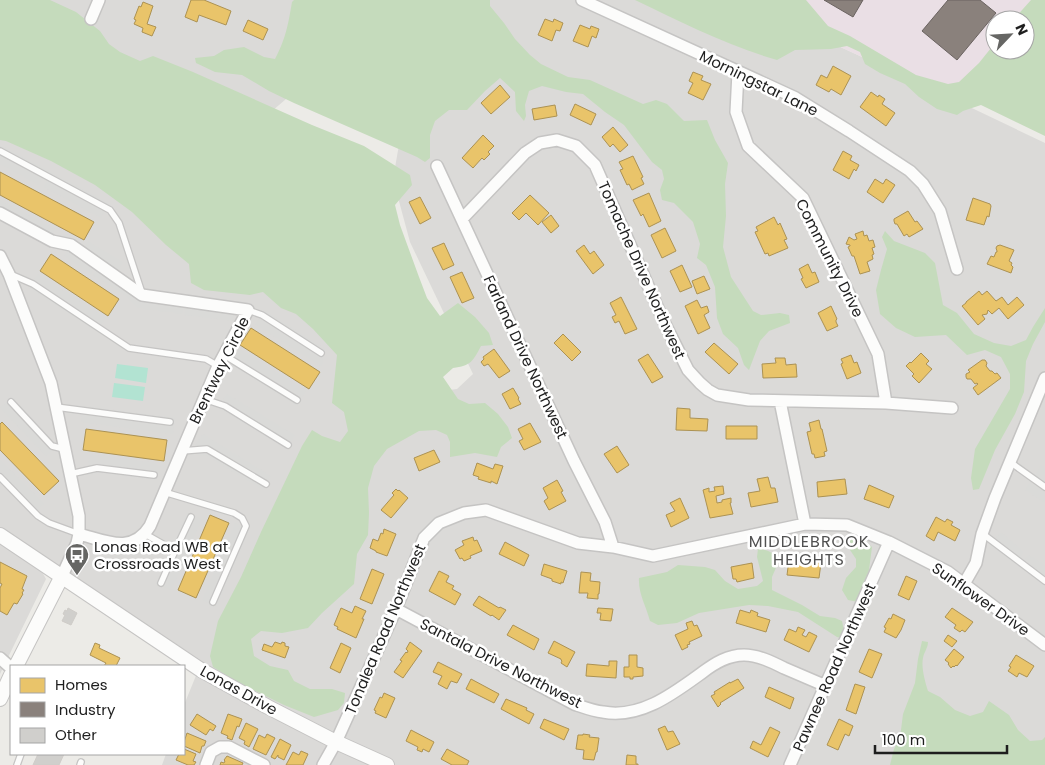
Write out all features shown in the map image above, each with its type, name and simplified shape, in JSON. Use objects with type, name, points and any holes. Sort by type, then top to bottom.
[{"type":"street","points":[[91,19],[99,0]]},
{"type":"street","name":"Morningstar Lane","points":[[582,0],[794,97],[910,171],[923,184],[940,211],[957,269]]},
{"type":"street","name":"Community Drive","points":[[738,72],[736,112],[748,146],[803,198],[878,354],[886,402]]},
{"type":"street","name":"Tomache Drive Northwest","points":[[462,219],[526,153],[540,143],[557,140],[576,146],[595,165],[664,322],[688,370],[700,383],[717,395],[749,400],[886,402],[952,408]]},
{"type":"street","name":"Farland Drive Northwest","points":[[437,166],[574,460],[606,522],[613,547]]},
{"type":"street","name":"Brentway Circle","points":[[0,213],[52,241],[71,244],[142,296],[248,310],[218,366],[145,534]]},
{"type":"street","points":[[0,256],[9,274],[51,383],[79,516],[77,544],[17,665]]},
{"type":"street","points":[[964,584],[976,562],[982,534],[1045,378]]},
{"type":"street","points":[[780,401],[805,524]]},
{"type":"street","name":"Tonalea Road Northwest","points":[[324,765],[396,609],[424,538],[438,523],[464,513],[486,510],[578,543],[613,547],[653,556],[805,524]]},
{"type":"street","name":"Sunflower Drive","points":[[805,524],[847,525],[889,542],[948,572],[1045,645]]},
{"type":"street","points":[[79,534],[122,544],[135,542],[145,534]]},
{"type":"street","name":"Lonas Drive","points":[[0,535],[201,670],[336,742],[387,765]]},
{"type":"street","name":"Pawnee Road Northwest","points":[[790,765],[889,542]]},
{"type":"street","name":"Santala Drive Northwest","points":[[396,609],[574,704],[604,713],[622,713],[659,702],[711,666],[729,656],[745,655],[764,659],[826,686]]},
{"type":"street","points":[[0,658],[10,667]]},
{"type":"street","points":[[0,699],[10,677]]},
{"type":"street","points":[[206,765],[211,752],[220,747],[229,747],[264,765]]},
{"type":"lane","points":[[0,151],[110,210],[118,223],[142,296]]},
{"type":"lane","points":[[9,274],[33,284],[128,348],[206,359],[218,366]]},
{"type":"lane","points":[[248,310],[262,315],[321,354]]},
{"type":"lane","points":[[224,355],[297,400]]},
{"type":"lane","points":[[204,399],[225,406],[288,445]]},
{"type":"lane","points":[[10,402],[52,446],[65,449]]},
{"type":"lane","points":[[56,407],[170,422]]},
{"type":"lane","points":[[182,450],[207,449],[266,484]]},
{"type":"lane","points":[[1010,462],[1045,487]]},
{"type":"lane","points":[[70,474],[97,468],[154,475]]},
{"type":"lane","points":[[0,476],[38,516],[49,523],[79,534]]},
{"type":"lane","points":[[164,492],[234,513],[242,518],[246,526],[213,602]]},
{"type":"lane","points":[[161,583],[191,517]]},
{"type":"lane","points":[[145,534],[175,551]]},
{"type":"lane","points":[[982,534],[1045,581]]},
{"type":"shaded area","points":[[0,0],[345,0],[307,81],[250,130]]},
{"type":"shaded area","name":"MIDDLEBROOK HEIGHTS","points":[[458,0],[739,0],[1045,143],[1045,765],[162,765],[166,755],[185,755],[185,703],[202,661],[0,529],[0,130],[21,134],[442,391],[457,389],[473,374],[410,242],[393,179],[403,122]]},
{"type":"shaded area","points":[[739,0],[1040,0],[1032,10],[985,10],[985,60],[987,60],[955,100]]},
{"type":"shaded area","points":[[0,145],[109,203],[101,218],[44,187],[47,181],[42,179],[39,185],[0,164]]},
{"type":"shaded area","points":[[0,200],[55,229],[53,236],[67,235],[85,247],[88,241],[123,262],[119,272],[152,292],[236,304],[233,321],[184,315],[184,307],[182,314],[137,308],[123,294],[93,275],[96,268],[94,268],[91,274],[64,256],[67,251],[66,249],[53,248],[0,219]]},
{"type":"shaded area","points":[[38,274],[106,318],[97,332],[29,288]]},
{"type":"shaded area","points":[[264,310],[325,349],[322,367],[255,324]]},
{"type":"shaded area","points":[[239,349],[306,391],[297,406],[230,364]]},
{"type":"shaded area","points":[[227,394],[295,435],[287,449],[218,408]]},
{"type":"shaded area","points":[[12,397],[54,442],[53,450],[46,456],[0,408]]},
{"type":"shaded area","points":[[83,406],[175,418],[173,434],[81,422]]},
{"type":"shaded area","points":[[203,434],[271,476],[263,490],[207,456],[197,455],[195,445]]},
{"type":"shaded area","points":[[90,454],[156,463],[158,466],[161,466],[156,480],[100,473],[87,475]]},
{"type":"shaded area","points":[[0,459],[44,504],[32,516],[0,482]]},
{"type":"shaded area","points":[[1041,465],[1045,468],[1045,503],[1025,490]]},
{"type":"shaded area","points":[[187,513],[202,519],[171,590],[156,584]]},
{"type":"shaded area","points":[[235,523],[250,529],[217,607],[202,600]]},
{"type":"shaded area","points":[[1001,532],[1024,552],[1021,556],[1023,560],[1029,555],[1045,565],[1045,597],[1039,591],[1041,582],[989,545]]},
{"type":"shaded area","points":[[0,541],[41,570],[46,579],[0,674]]},
{"type":"green space","points":[[0,0],[50,0],[76,12],[100,31],[109,44],[120,52],[140,61],[153,56],[193,72],[364,146],[410,175],[412,185],[395,205],[400,225],[427,298],[440,316],[458,303],[475,317],[489,333],[493,345],[481,346],[471,362],[464,366],[453,368],[443,377],[458,399],[469,404],[485,403],[498,414],[508,427],[512,438],[501,447],[497,457],[475,453],[450,457],[450,442],[447,435],[436,430],[419,431],[387,449],[374,466],[368,488],[368,535],[357,554],[354,584],[308,628],[282,633],[261,631],[251,639],[254,656],[270,666],[288,670],[294,681],[310,689],[332,689],[345,693],[344,703],[338,710],[314,717],[284,705],[237,682],[213,667],[210,656],[218,621],[241,577],[302,446],[312,430],[322,436],[340,442],[348,431],[344,412],[332,403],[337,355],[296,314],[281,308],[263,292],[250,295],[204,290],[191,283],[189,264],[132,212],[95,185],[51,161],[0,140]]},
{"type":"green space","points":[[294,0],[490,0],[490,6],[515,39],[541,64],[568,77],[590,80],[643,104],[656,100],[667,104],[684,121],[707,120],[715,140],[728,163],[725,184],[726,216],[723,247],[731,277],[753,311],[761,315],[780,313],[789,315],[790,323],[769,331],[760,341],[749,370],[744,365],[738,348],[723,334],[717,318],[715,287],[706,265],[697,258],[700,244],[693,222],[674,203],[662,200],[660,190],[664,179],[662,170],[652,162],[624,125],[583,94],[542,86],[529,91],[525,105],[526,116],[524,121],[516,111],[515,92],[500,78],[467,110],[449,110],[435,121],[430,135],[430,158],[425,162],[294,103],[242,75],[215,72],[196,63],[195,58],[214,56],[224,50],[244,47],[264,57],[275,59],[284,38]]},
{"type":"green space","points":[[635,0],[806,0],[828,26],[850,36],[916,75],[948,84],[959,82],[985,56],[985,60],[1035,60],[1035,10],[1022,10],[1031,0],[1045,0],[1045,136],[981,105],[957,115],[937,109],[919,97],[905,84],[865,64],[860,52],[847,46],[831,49],[795,50],[777,60],[723,41]]},
{"type":"green space","points":[[885,231],[894,241],[925,253],[935,263],[943,305],[957,313],[974,334],[994,343],[1011,346],[1026,340],[1045,308],[1045,322],[1026,361],[1024,392],[1015,414],[995,450],[979,489],[973,490],[971,478],[975,449],[1010,389],[1010,374],[1001,357],[985,350],[967,355],[946,335],[915,337],[896,328],[880,314],[876,290],[887,249],[882,237]]},
{"type":"green space","points":[[117,364],[148,368],[146,383],[115,378]]},
{"type":"green space","points":[[114,383],[145,387],[143,401],[112,397]]},
{"type":"green space","points":[[847,538],[862,539],[872,547],[869,570],[858,602],[848,600],[842,590],[846,578],[856,567],[856,559],[848,547],[840,540]]},
{"type":"green space","points":[[758,549],[771,552],[778,563],[772,577],[772,590],[820,616],[842,621],[844,631],[841,638],[798,612],[768,606],[749,605],[699,613],[677,623],[658,625],[650,621],[641,594],[639,578],[667,572],[678,565],[705,567],[715,570],[725,581],[738,589],[757,586],[763,581],[757,557]]},
{"type":"green space","points":[[922,641],[928,642],[923,658],[923,666],[928,691],[940,697],[955,710],[970,716],[983,712],[989,701],[1009,715],[1018,730],[1030,741],[1042,740],[1045,737],[1045,765],[890,765],[894,749],[900,738],[903,714],[915,683]]},
{"type":"building: Homes","points":[[191,0],[204,0],[231,11],[226,25],[199,15],[197,22],[185,17]]},
{"type":"building: Homes","points":[[143,2],[153,6],[147,24],[156,27],[152,36],[142,32],[143,28],[134,24],[139,6],[141,7]]},
{"type":"building: Homes","points":[[545,19],[553,22],[554,19],[563,23],[560,31],[556,30],[552,41],[538,35]]},
{"type":"building: Homes","points":[[248,20],[268,29],[263,40],[243,31]]},
{"type":"building: Homes","points":[[580,25],[590,29],[591,26],[599,29],[596,38],[592,36],[588,47],[573,41]]},
{"type":"building: Homes","points":[[833,66],[851,76],[841,95],[831,89],[829,92],[816,85],[821,75],[827,78]]},
{"type":"building: Homes","points":[[693,72],[703,76],[701,80],[711,84],[703,100],[688,93],[693,83],[689,81]]},
{"type":"building: Homes","points":[[500,85],[510,97],[491,114],[481,103]]},
{"type":"building: Homes","points":[[871,92],[885,99],[882,104],[895,113],[886,126],[860,107]]},
{"type":"building: Homes","points":[[575,104],[596,114],[591,125],[570,115]]},
{"type":"building: Homes","points":[[555,105],[557,116],[534,120],[532,109]]},
{"type":"building: Homes","points":[[613,127],[628,145],[620,152],[613,144],[610,147],[602,137]]},
{"type":"building: Homes","points":[[483,135],[494,146],[488,152],[490,154],[484,160],[482,158],[473,168],[462,158]]},
{"type":"building: Homes","points":[[843,151],[852,156],[850,160],[859,165],[856,171],[854,169],[849,179],[833,170]]},
{"type":"building: Homes","points":[[633,156],[643,177],[641,178],[644,184],[632,190],[629,184],[627,185],[620,170],[623,169],[619,162]]},
{"type":"building: Homes","points":[[0,172],[94,222],[84,240],[0,195]]},
{"type":"building: Homes","points":[[875,179],[883,184],[886,179],[895,185],[883,203],[867,192]]},
{"type":"building: Homes","points":[[649,193],[661,221],[649,227],[633,200]]},
{"type":"building: Homes","points":[[530,195],[549,213],[538,225],[526,213],[519,220],[512,213]]},
{"type":"building: Homes","points":[[420,197],[431,218],[420,224],[409,202]]},
{"type":"building: Homes","points":[[973,198],[991,206],[989,217],[987,216],[984,225],[966,220]]},
{"type":"building: Homes","points":[[908,211],[915,222],[917,221],[923,229],[909,237],[907,234],[904,236],[894,221],[894,219]]},
{"type":"building: Homes","points":[[551,215],[559,226],[551,233],[542,222]]},
{"type":"building: Homes","points":[[774,217],[778,225],[780,223],[787,239],[784,240],[788,248],[769,256],[768,253],[765,254],[755,232],[758,231],[756,227]]},
{"type":"building: Homes","points":[[665,228],[676,251],[662,258],[651,235]]},
{"type":"building: Homes","points":[[863,231],[864,236],[867,235],[869,241],[873,240],[875,247],[872,248],[873,259],[867,262],[870,271],[860,274],[854,256],[852,256],[848,247],[850,245],[846,244],[849,237],[854,240],[857,239],[855,234]]},
{"type":"building: Homes","points":[[444,243],[454,265],[443,270],[432,248]]},
{"type":"building: Homes","points":[[584,245],[590,254],[594,251],[604,265],[593,274],[576,251]]},
{"type":"building: Homes","points":[[1000,245],[1014,250],[1009,261],[1013,267],[1011,273],[987,264],[991,256],[994,257],[997,252],[997,246]]},
{"type":"building: Homes","points":[[51,254],[119,299],[108,316],[40,271]]},
{"type":"building: Homes","points":[[808,264],[812,273],[815,272],[819,282],[806,288],[801,279],[803,278],[799,269]]},
{"type":"building: Homes","points":[[682,265],[692,287],[680,292],[670,271]]},
{"type":"building: Homes","points":[[462,272],[474,298],[462,303],[450,277]]},
{"type":"building: Homes","points":[[704,276],[710,289],[697,294],[692,281]]},
{"type":"building: Homes","points":[[979,291],[982,295],[987,291],[996,301],[1002,297],[1008,305],[1017,297],[1024,305],[1008,319],[999,308],[992,314],[988,310],[987,314],[982,315],[985,319],[978,325],[962,306]]},
{"type":"building: Homes","points":[[621,297],[637,329],[625,334],[619,321],[615,323],[612,317],[616,315],[610,303]]},
{"type":"building: Homes","points":[[697,300],[701,308],[707,306],[709,312],[704,315],[710,328],[698,334],[685,306]]},
{"type":"building: Homes","points":[[831,306],[838,326],[827,331],[818,313]]},
{"type":"building: Homes","points":[[251,328],[320,372],[309,389],[240,345]]},
{"type":"building: Homes","points":[[563,334],[581,352],[572,361],[554,343]]},
{"type":"building: Homes","points":[[714,343],[738,364],[729,374],[705,352]]},
{"type":"building: Homes","points":[[494,349],[510,371],[499,378],[488,364],[484,366],[481,362],[484,359],[483,357]]},
{"type":"building: Homes","points":[[921,353],[929,361],[926,364],[932,369],[919,383],[906,366]]},
{"type":"building: Homes","points":[[648,354],[663,377],[652,383],[638,360]]},
{"type":"building: Homes","points":[[851,355],[854,363],[857,362],[861,373],[847,379],[841,359]]},
{"type":"building: Homes","points":[[775,358],[785,358],[786,365],[796,364],[797,377],[763,378],[762,364],[776,363]]},
{"type":"building: Homes","points":[[982,360],[985,360],[986,366],[990,371],[995,374],[997,373],[1001,378],[978,395],[973,388],[978,384],[975,384],[971,379],[967,379],[966,374],[970,372],[968,370]]},
{"type":"building: Homes","points":[[513,388],[521,404],[510,409],[502,394]]},
{"type":"building: Homes","points":[[677,408],[690,409],[690,418],[708,419],[707,431],[676,430]]},
{"type":"building: Homes","points":[[819,420],[827,451],[824,452],[825,456],[815,458],[814,454],[812,454],[807,432],[811,431],[809,423]]},
{"type":"building: Homes","points":[[2,422],[59,481],[44,495],[0,450],[0,424]]},
{"type":"building: Homes","points":[[530,423],[541,442],[524,450],[519,441],[523,439],[518,429]]},
{"type":"building: Homes","points":[[726,426],[757,426],[757,439],[726,439]]},
{"type":"building: Homes","points":[[86,429],[167,440],[164,461],[83,450]]},
{"type":"building: Homes","points":[[617,446],[629,465],[617,473],[604,454]]},
{"type":"building: Homes","points":[[434,450],[440,462],[419,471],[414,458]]},
{"type":"building: Homes","points":[[477,463],[493,469],[495,464],[503,466],[497,484],[478,479],[479,477],[473,475]]},
{"type":"building: Homes","points":[[768,477],[771,488],[775,488],[778,502],[751,507],[748,493],[760,491],[757,479]]},
{"type":"building: Homes","points":[[845,479],[847,494],[818,497],[817,482]]},
{"type":"building: Homes","points":[[557,480],[566,501],[549,510],[544,501],[548,498],[543,488]]},
{"type":"building: Homes","points":[[869,485],[894,496],[889,508],[864,499]]},
{"type":"building: Homes","points":[[723,486],[724,494],[716,496],[717,503],[731,498],[730,503],[733,514],[710,518],[703,490],[709,488],[709,492],[715,491],[714,487]]},
{"type":"building: Homes","points":[[396,489],[408,498],[391,518],[381,510],[394,495],[392,493]]},
{"type":"building: Homes","points":[[680,498],[689,518],[671,527],[666,515],[675,511],[670,503]]},
{"type":"building: Homes","points":[[210,515],[229,523],[196,598],[178,590]]},
{"type":"building: Homes","points":[[936,517],[945,522],[947,519],[953,522],[951,525],[960,530],[955,541],[938,532],[934,541],[926,536]]},
{"type":"building: Homes","points":[[384,529],[396,534],[387,556],[370,548],[373,539],[378,541]]},
{"type":"building: Homes","points":[[473,537],[474,541],[477,540],[482,551],[464,561],[462,558],[460,559],[455,550],[464,545],[462,541]]},
{"type":"building: Homes","points":[[505,542],[529,555],[524,566],[499,554]]},
{"type":"building: Homes","points":[[789,560],[821,563],[819,578],[787,575]]},
{"type":"building: Homes","points":[[0,562],[27,576],[22,589],[24,590],[23,594],[17,604],[14,603],[7,615],[0,611],[0,588],[2,584],[0,583]]},
{"type":"building: Homes","points":[[752,563],[754,578],[737,582],[736,579],[733,579],[731,567]]},
{"type":"building: Homes","points":[[544,564],[567,571],[563,583],[552,581],[552,579],[541,575]]},
{"type":"building: Homes","points":[[372,569],[384,574],[372,604],[360,599]]},
{"type":"building: Homes","points":[[439,571],[449,576],[446,582],[454,586],[452,589],[461,594],[455,605],[429,591]]},
{"type":"building: Homes","points":[[581,572],[591,573],[590,581],[600,582],[598,599],[587,598],[588,593],[579,593]]},
{"type":"building: Homes","points":[[906,576],[917,581],[909,600],[898,595]]},
{"type":"building: Homes","points":[[479,596],[506,610],[499,620],[473,605]]},
{"type":"building: Homes","points":[[355,606],[366,611],[356,638],[337,629],[338,627],[334,625],[341,608],[352,613]]},
{"type":"building: Homes","points":[[598,608],[613,609],[611,621],[600,620],[601,613],[597,613]]},
{"type":"building: Homes","points":[[952,608],[973,622],[965,632],[962,630],[960,632],[954,628],[956,625],[945,617]]},
{"type":"building: Homes","points":[[740,610],[750,613],[751,610],[758,613],[757,616],[770,620],[766,632],[736,623]]},
{"type":"building: Homes","points":[[893,614],[905,620],[896,638],[884,632],[886,628],[884,627]]},
{"type":"building: Homes","points":[[692,621],[694,626],[697,625],[702,636],[689,642],[688,647],[682,650],[675,635],[688,629],[686,623]]},
{"type":"building: Homes","points":[[513,625],[539,639],[534,650],[507,635]]},
{"type":"building: Homes","points":[[798,627],[805,630],[802,635],[806,637],[809,632],[817,636],[809,652],[784,640],[789,629],[796,632]]},
{"type":"building: Homes","points":[[948,635],[957,641],[952,647],[944,641]]},
{"type":"building: Homes","points":[[554,641],[575,652],[567,667],[561,663],[561,659],[548,653]]},
{"type":"building: Homes","points":[[275,642],[285,643],[285,646],[289,647],[285,658],[262,650],[264,644],[272,647]]},
{"type":"building: Homes","points":[[410,642],[422,651],[403,678],[394,672],[402,661],[400,660],[407,653],[406,649]]},
{"type":"building: Homes","points":[[95,643],[100,645],[99,648],[120,658],[116,665],[105,665],[106,663],[90,655]]},
{"type":"building: Homes","points":[[341,643],[351,648],[340,673],[330,668]]},
{"type":"building: Homes","points":[[869,649],[882,654],[872,678],[859,672]]},
{"type":"building: Homes","points":[[954,649],[964,657],[957,666],[951,668],[945,660]]},
{"type":"building: Homes","points":[[629,655],[637,655],[637,667],[643,668],[643,676],[633,677],[633,679],[624,677],[624,667],[629,667]]},
{"type":"building: Homes","points":[[1016,655],[1034,666],[1027,677],[1019,673],[1017,677],[1008,671]]},
{"type":"building: Homes","points":[[609,661],[617,661],[616,678],[586,676],[587,664],[609,666]]},
{"type":"building: Homes","points":[[438,662],[462,674],[457,683],[451,681],[447,689],[438,684],[442,676],[433,672]]},
{"type":"building: Homes","points":[[471,679],[499,694],[494,703],[466,689]]},
{"type":"building: Homes","points":[[738,679],[744,688],[720,703],[718,707],[711,696],[715,694],[714,692]]},
{"type":"building: Homes","points":[[855,684],[865,687],[856,714],[846,710]]},
{"type":"building: Homes","points":[[769,687],[794,698],[790,709],[765,697]]},
{"type":"building: Homes","points":[[384,693],[395,698],[386,718],[375,713],[376,711],[374,710]]},
{"type":"building: Homes","points":[[506,699],[527,708],[526,710],[534,714],[529,724],[501,709]]},
{"type":"building: Homes","points":[[197,714],[216,726],[213,731],[210,729],[206,735],[190,725]]},
{"type":"building: Homes","points":[[228,714],[242,719],[239,727],[237,726],[232,740],[221,733]]},
{"type":"building: Homes","points":[[544,719],[569,729],[564,740],[540,728]]},
{"type":"building: Homes","points":[[839,719],[853,726],[849,736],[845,734],[838,750],[827,745]]},
{"type":"building: Homes","points":[[246,723],[258,729],[249,747],[244,744],[245,741],[239,738]]},
{"type":"building: Homes","points":[[665,726],[668,732],[673,731],[680,744],[667,750],[658,729]]},
{"type":"building: Homes","points":[[770,727],[780,732],[768,757],[750,748],[753,741],[761,745]]},
{"type":"building: Homes","points":[[411,730],[434,742],[429,752],[423,749],[422,752],[417,750],[418,747],[406,741]]},
{"type":"building: Homes","points":[[187,733],[206,741],[200,753],[185,746]]},
{"type":"building: Homes","points":[[267,734],[275,738],[266,755],[253,749],[259,735],[265,738]]},
{"type":"building: Homes","points":[[583,734],[599,738],[594,760],[583,759],[584,750],[576,749],[578,735]]},
{"type":"building: Homes","points":[[280,739],[291,745],[284,760],[278,757],[278,755],[275,759],[271,757]]},
{"type":"building: Homes","points":[[185,749],[196,754],[193,761],[196,762],[194,765],[188,765],[176,760],[178,755],[185,755]]},
{"type":"building: Homes","points":[[447,749],[469,761],[467,765],[452,765],[441,759]]},
{"type":"building: Homes","points":[[301,751],[308,754],[303,765],[286,765],[293,752],[299,755]]},
{"type":"building: Homes","points":[[627,755],[636,756],[636,764],[638,765],[626,765]]},
{"type":"building: Homes","points":[[227,756],[243,763],[242,765],[220,765],[221,762],[224,763]]},
{"type":"building: Industry","points":[[824,0],[863,0],[853,17]]},
{"type":"building: Industry","points":[[948,0],[980,0],[992,10],[985,10],[985,26],[957,60],[922,31]]},
{"type":"building: Other","points":[[68,608],[77,613],[71,625],[62,621],[65,615],[63,614]]},
{"type":"building: Other","points":[[38,755],[64,755],[59,765],[33,765]]},
{"type":"place","name":"Lonas Road WB at Crossroads West","points":[[77,576]]},
{"type":"district","name":"MIDDLEBROOK HEIGHTS","points":[[809,550]]}]
